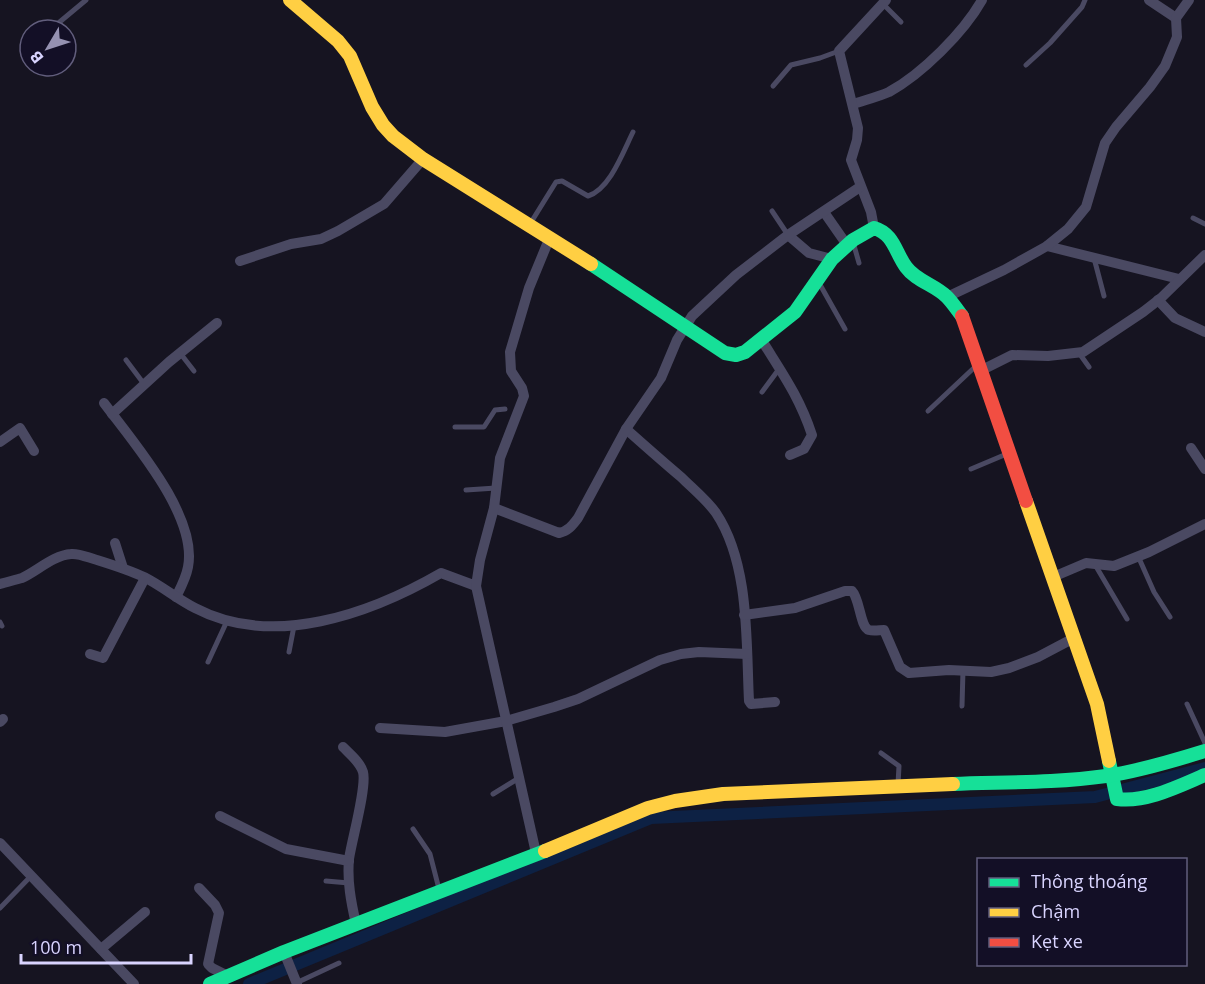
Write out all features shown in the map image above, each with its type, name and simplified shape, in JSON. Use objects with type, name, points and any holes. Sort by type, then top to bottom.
[{"type":"street","points":[[290,0],[338,41],[350,56],[372,107],[393,136],[423,159],[550,237],[725,353],[736,355],[745,352],[795,312],[832,259],[850,243],[874,228],[890,237],[905,266],[914,276],[947,297],[962,317],[981,366],[1097,705],[1119,801],[1185,784],[1205,775]]},
{"type":"street","points":[[853,104],[886,93],[908,80],[969,21],[982,0]]},
{"type":"street","points":[[1149,0],[1176,18]]},
{"type":"street","points":[[947,297],[974,286],[1047,246],[1068,229],[1086,207],[1105,143],[1165,66],[1177,37],[1176,18],[1189,0]]},
{"type":"street","points":[[874,228],[871,212],[851,160],[858,128],[839,51],[884,2]]},
{"type":"street","points":[[240,261],[338,231],[384,204],[423,159]]},
{"type":"street","points":[[494,508],[559,533],[566,531],[579,518],[626,429],[661,378],[685,325],[692,316],[736,275],[789,235],[860,187]]},
{"type":"street","points":[[824,212],[850,243]]},
{"type":"street","points":[[789,235],[809,253],[832,259]]},
{"type":"street","points":[[536,853],[476,586],[480,560],[494,508],[500,458],[515,411],[525,396],[511,371],[510,352],[529,288],[550,237]]},
{"type":"street","points":[[1047,246],[1179,279]]},
{"type":"street","points":[[981,366],[1012,355],[1048,356],[1079,353],[1092,347],[1158,300],[1205,255]]},
{"type":"street","points":[[1158,300],[1175,318],[1205,332]]},
{"type":"street","points":[[112,414],[217,323]]},
{"type":"street","points":[[761,339],[800,400],[812,435],[804,449],[790,455]]},
{"type":"street","points":[[104,403],[172,498],[181,517],[189,552],[189,565],[176,597]]},
{"type":"street","points":[[0,442],[20,428],[34,451]]},
{"type":"street","points":[[626,429],[693,489],[716,513],[729,540],[738,569],[744,615],[749,701],[751,704],[775,702]]},
{"type":"street","points":[[1191,448],[1205,469]]},
{"type":"street","points":[[1053,577],[1086,563],[1114,566],[1205,524]]},
{"type":"street","points":[[115,543],[123,568]]},
{"type":"street","points":[[0,584],[22,578],[70,554],[123,568],[145,578],[195,609],[227,621],[261,626],[294,626],[354,614],[380,605],[441,573],[476,586]]},
{"type":"street","points":[[90,654],[103,658],[145,578]]},
{"type":"street","points":[[744,615],[795,608],[845,591],[852,591],[856,595],[864,626],[869,630],[884,630],[900,667],[909,673],[963,670],[991,672],[1038,657],[1074,638]]},
{"type":"street","points":[[380,728],[445,732],[506,721],[570,702],[660,660],[681,654],[699,652],[747,654]]},
{"type":"street","points":[[343,747],[357,761],[363,772],[364,785],[349,861],[349,883],[356,924]]},
{"type":"street","points":[[210,984],[648,808],[675,801],[723,794],[1044,780],[1114,785],[1156,767],[1205,751]]},
{"type":"street","points":[[220,816],[286,849],[349,861]]},
{"type":"street","points":[[0,843],[33,875],[134,984]]},
{"type":"street","points":[[199,888],[215,905],[219,913],[207,964],[228,976]]},
{"type":"street","points":[[101,949],[145,912]]},
{"type":"street","points":[[285,955],[295,981]]},
{"type":"lane","points":[[64,18],[86,0]]},
{"type":"lane","points":[[1026,65],[1050,43],[1082,7],[1085,0]]},
{"type":"lane","points":[[884,2],[901,22]]},
{"type":"lane","points":[[773,86],[791,65],[839,51]]},
{"type":"lane","points":[[530,225],[556,182],[562,181],[588,196],[597,193],[605,186],[633,132]]},
{"type":"lane","points":[[772,211],[789,235]]},
{"type":"lane","points":[[1193,218],[1205,224]]},
{"type":"lane","points":[[850,243],[859,263]]},
{"type":"lane","points":[[1094,258],[1104,296]]},
{"type":"lane","points":[[818,280],[845,329]]},
{"type":"lane","points":[[180,353],[194,371]]},
{"type":"lane","points":[[1079,353],[1089,367]]},
{"type":"lane","points":[[126,360],[144,384]]},
{"type":"lane","points":[[928,411],[981,366]]},
{"type":"lane","points":[[762,392],[780,368]]},
{"type":"lane","points":[[455,427],[484,428],[495,410],[505,409]]},
{"type":"lane","points":[[971,469],[1010,452]]},
{"type":"lane","points":[[466,490],[497,488]]},
{"type":"lane","points":[[1138,556],[1154,592],[1170,617]]},
{"type":"lane","points":[[1094,563],[1127,619]]},
{"type":"lane","points":[[208,662],[227,621]]},
{"type":"lane","points":[[289,652],[294,626]]},
{"type":"lane","points":[[962,706],[963,670]]},
{"type":"lane","points":[[1187,704],[1205,743]]},
{"type":"lane","points":[[881,753],[899,766],[898,786]]},
{"type":"lane","points":[[493,794],[519,778]]},
{"type":"lane","points":[[413,829],[430,854],[440,891]]},
{"type":"lane","points":[[0,908],[33,875]]},
{"type":"lane","points":[[326,881],[349,883]]},
{"type":"lane","points":[[295,981],[339,963]]},
{"type":"waterway","points":[[249,984],[651,818],[1095,797],[1205,768]]},
{"type":"traffic: fast","points":[[591,264],[725,353],[736,355],[745,352],[795,312],[832,259],[853,240],[874,228],[890,239],[910,272],[942,293],[962,316]]},
{"type":"traffic: fast","points":[[953,784],[1049,781],[1106,776],[1144,769],[1205,751]]},
{"type":"traffic: fast","points":[[1109,761],[1117,799],[1128,800],[1151,796],[1205,775]]},
{"type":"traffic: fast","points":[[210,984],[284,952],[545,851]]},
{"type":"traffic: slow","points":[[290,0],[338,41],[350,56],[372,107],[393,136],[423,159],[591,264]]},
{"type":"traffic: slow","points":[[1026,501],[1097,704],[1109,761]]},
{"type":"traffic: slow","points":[[545,851],[648,808],[675,801],[723,794],[953,784]]},
{"type":"traffic: jam","points":[[962,316],[1026,501]]}]
